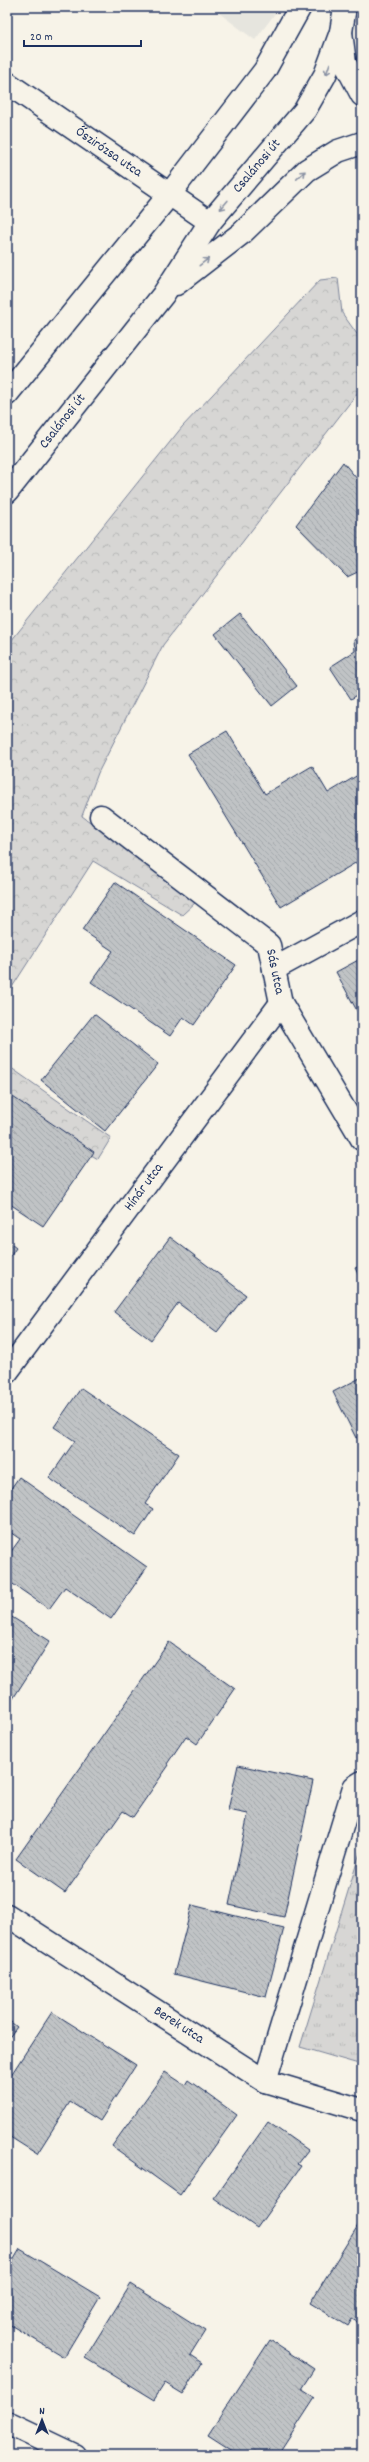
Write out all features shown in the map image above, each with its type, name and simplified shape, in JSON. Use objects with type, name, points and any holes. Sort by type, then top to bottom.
[{"type":"street","points":[[7,394],[169,195],[265,70],[300,7]]},
{"type":"street","points":[[345,7],[341,32],[345,63],[362,94]]},
{"type":"street","name":"Csalánosi út","points":[[7,492],[163,295],[210,222],[305,110],[326,75],[341,32]]},
{"type":"street","name":"Őszirózsa utca","points":[[7,83],[210,222]]},
{"type":"street","name":"Csalánosi út","points":[[163,295],[242,233],[307,170],[338,151],[362,143]]},
{"type":"street","name":"Sás utca","points":[[101,816],[269,945],[281,1003],[362,1139]]},
{"type":"street","points":[[274,969],[362,921]]},
{"type":"street","name":"Hínár utca","points":[[7,1372],[281,1003]]},
{"type":"street","points":[[265,2081],[354,1787],[362,1782]]},
{"type":"street","name":"Berek utca","points":[[7,1915],[265,2081],[362,2110]]},
{"type":"street","points":[[7,2423],[74,2455]]},
{"type":"shaded area","points":[[211,7],[280,7],[255,40]]},
{"type":"green space","points":[[338,278],[342,313],[362,341],[362,387],[163,645],[98,773],[82,816],[197,901],[182,915],[93,861],[7,995],[7,646],[182,427],[320,280]]},
{"type":"green space","points":[[7,1065],[111,1138],[98,1159],[7,1105]]},
{"type":"green space","points":[[362,1846],[362,2065],[300,2047]]},
{"type":"building","points":[[343,462],[362,485],[362,570],[347,577],[296,525]]},
{"type":"building","points":[[240,614],[297,686],[272,706],[215,634]]},
{"type":"building","points":[[362,634],[362,692],[351,699],[330,667],[355,651],[354,640]]},
{"type":"building","points":[[227,731],[265,794],[312,766],[328,793],[358,775],[362,781],[362,859],[281,907],[188,754]]},
{"type":"building","points":[[115,882],[236,965],[194,1025],[183,1017],[170,1036],[91,982],[113,951],[82,930]]},
{"type":"building","points":[[362,958],[362,1020],[336,972]]},
{"type":"building","points":[[94,1014],[158,1064],[105,1131],[41,1080]]},
{"type":"building","points":[[7,1093],[94,1152],[43,1226],[7,1202]]},
{"type":"building","points":[[170,1237],[246,1295],[217,1332],[178,1303],[151,1340],[114,1312]]},
{"type":"building","points":[[7,1241],[16,1248],[7,1261]]},
{"type":"building","points":[[362,1265],[362,1282],[355,1268]]},
{"type":"building","points":[[362,1377],[362,1435],[356,1438],[333,1392]]},
{"type":"building","points":[[81,1388],[179,1454],[145,1504],[153,1509],[135,1536],[49,1478],[75,1441],[54,1427]]},
{"type":"building","points":[[19,1477],[147,1567],[111,1619],[65,1587],[49,1609],[7,1580],[7,1557],[20,1539],[7,1530],[7,1494]]},
{"type":"building","points":[[7,1614],[50,1641],[7,1708]]},
{"type":"building","points":[[169,1642],[235,1689],[197,1744],[186,1736],[167,1764],[169,1765],[133,1817],[123,1811],[65,1893],[16,1859]]},
{"type":"building","points":[[238,1765],[313,1781],[284,1917],[229,1905],[248,1814],[228,1810]]},
{"type":"building","points":[[192,1905],[284,1928],[266,1997],[174,1974]]},
{"type":"building","points":[[52,2012],[136,2065],[100,2121],[70,2102],[37,2154],[7,2135],[7,2081]]},
{"type":"building","points":[[7,2019],[17,2027],[7,2040]]},
{"type":"building","points":[[165,2072],[185,2085],[188,2080],[237,2115],[180,2195],[112,2146]]},
{"type":"building","points":[[268,2122],[308,2150],[297,2164],[301,2166],[257,2228],[214,2198]]},
{"type":"building","points":[[362,2219],[362,2325],[352,2319],[348,2326],[310,2303]]},
{"type":"building","points":[[20,2249],[100,2297],[64,2357],[7,2323],[7,2271]]},
{"type":"building","points":[[131,2284],[205,2331],[190,2355],[202,2363],[183,2394],[165,2383],[154,2400],[85,2358]]},
{"type":"building","points":[[270,2340],[314,2369],[301,2389],[315,2398],[278,2455],[239,2455],[208,2435]]}]
